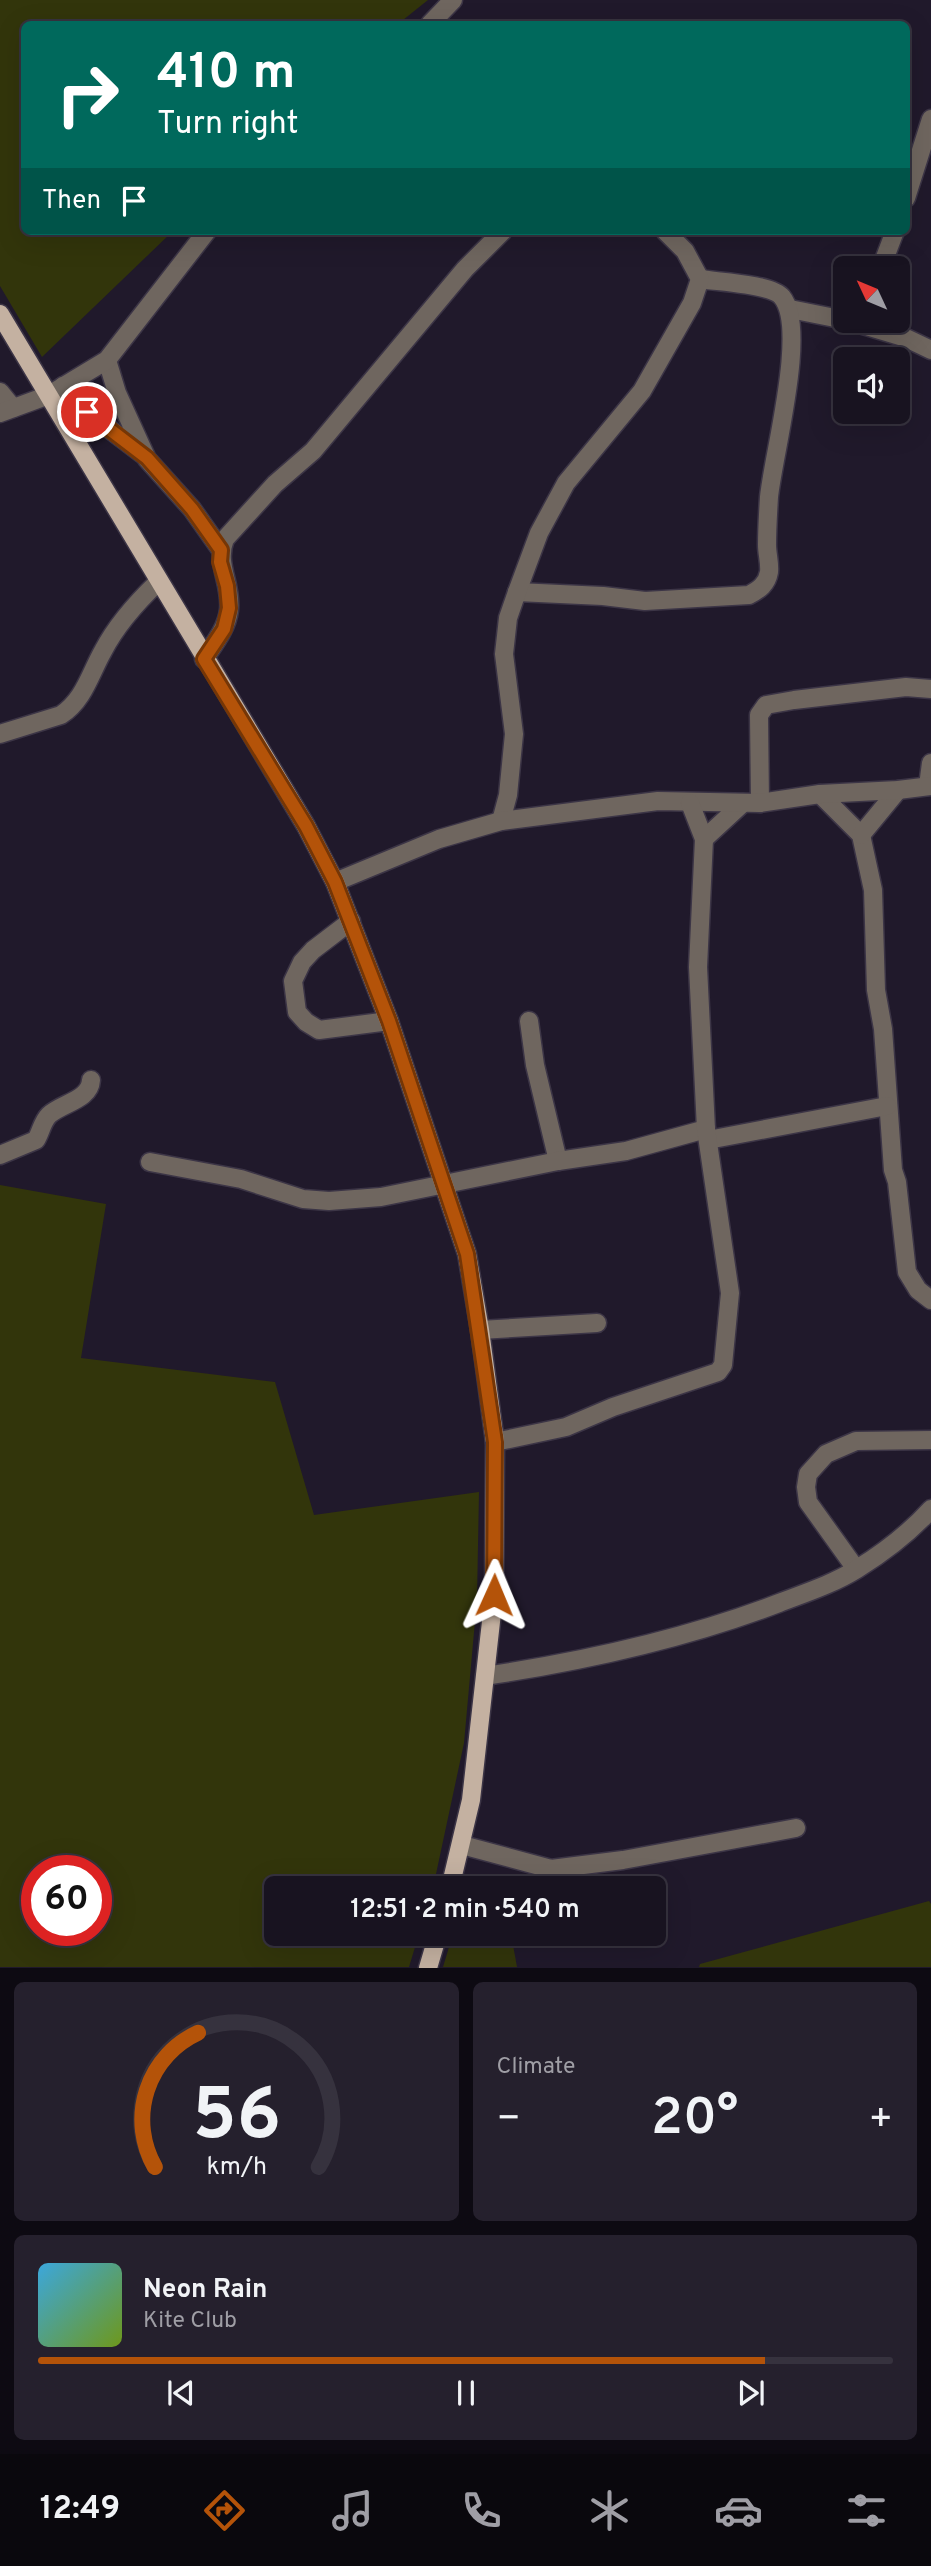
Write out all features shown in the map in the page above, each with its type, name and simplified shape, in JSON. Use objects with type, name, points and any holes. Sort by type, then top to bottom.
[{"type":"main road","points":[[0,314],[56,390],[158,582],[306,826],[335,882],[389,1021],[467,1254],[495,1442],[494,1595],[471,1800],[453,1876]]},
{"type":"main road","points":[[428,1968],[434,1946]]},
{"type":"street","points":[[433,21],[453,0]]},
{"type":"street","points":[[910,186],[929,129]]},
{"type":"street","points":[[0,392],[6,411],[56,390],[107,360],[203,235]]},
{"type":"street","points":[[204,659],[224,629],[229,608],[227,586],[220,562],[225,539],[275,484],[313,452],[464,269],[499,235]]},
{"type":"street","points":[[501,821],[508,795],[514,734],[505,654],[508,618],[539,533],[566,483],[642,391],[692,303],[700,279],[685,251],[669,235]]},
{"type":"street","points":[[886,256],[893,235]]},
{"type":"street","points":[[517,592],[645,601],[749,595],[763,586],[769,573],[769,495],[788,390],[790,309],[782,296],[770,289],[700,279]]},
{"type":"street","points":[[790,309],[833,317]]},
{"type":"street","points":[[890,333],[931,350]]},
{"type":"street","points":[[107,360],[117,393],[147,458]]},
{"type":"street","points":[[56,390],[147,458],[192,509],[221,550]]},
{"type":"street","points":[[0,734],[61,715],[69,709],[88,683],[102,651],[131,607],[158,582]]},
{"type":"street","points":[[704,839],[751,803],[759,716],[766,705],[906,687],[931,689]]},
{"type":"street","points":[[335,882],[439,839],[501,821],[658,801],[751,803],[820,794],[930,786],[931,763]]},
{"type":"street","points":[[861,835],[898,790]]},
{"type":"street","points":[[820,794],[861,835],[873,890],[875,980],[883,1029],[893,1170],[897,1182],[907,1272],[918,1290],[931,1300]]},
{"type":"street","points":[[495,1442],[566,1427],[613,1407],[718,1372],[723,1366],[730,1293],[707,1135],[698,967],[704,839],[690,803]]},
{"type":"street","points":[[351,921],[313,950],[302,962],[293,981],[297,1012],[319,1030],[389,1021]]},
{"type":"street","points":[[529,1021],[535,1065],[558,1161]]},
{"type":"street","points":[[0,1155],[36,1140],[45,1119],[86,1093],[91,1088],[92,1080]]},
{"type":"street","points":[[150,1162],[241,1179],[303,1199],[329,1201],[382,1197],[558,1161],[887,1106]]},
{"type":"street","points":[[480,1330],[597,1323]]},
{"type":"street","points":[[856,1569],[808,1502],[808,1474],[826,1454],[856,1441],[931,1440]]},
{"type":"street","points":[[485,1676],[564,1664],[715,1625],[821,1587],[856,1569],[928,1518]]},
{"type":"street","points":[[462,1845],[551,1869],[623,1860],[796,1828]]},
{"type":"green space","points":[[0,0],[428,0],[402,21],[21,21],[21,235],[169,235],[42,357],[0,286]]},
{"type":"green space","points":[[0,1185],[106,1204],[81,1358],[275,1382],[314,1515],[479,1492],[477,1599],[464,1743],[436,1876],[264,1876],[264,1946],[415,1946],[409,1967],[0,1967]]},
{"type":"green space","points":[[929,1901],[931,1967],[699,1967],[700,1964]]},
{"type":"green space","points":[[449,1946],[513,1946],[517,1967],[443,1967]]},
{"type":"route","points":[[87,412],[147,458],[192,509],[221,550],[220,562],[227,586],[229,608],[224,629],[204,659],[306,826],[335,882],[389,1021],[467,1254],[495,1442],[494,1595]]}]
